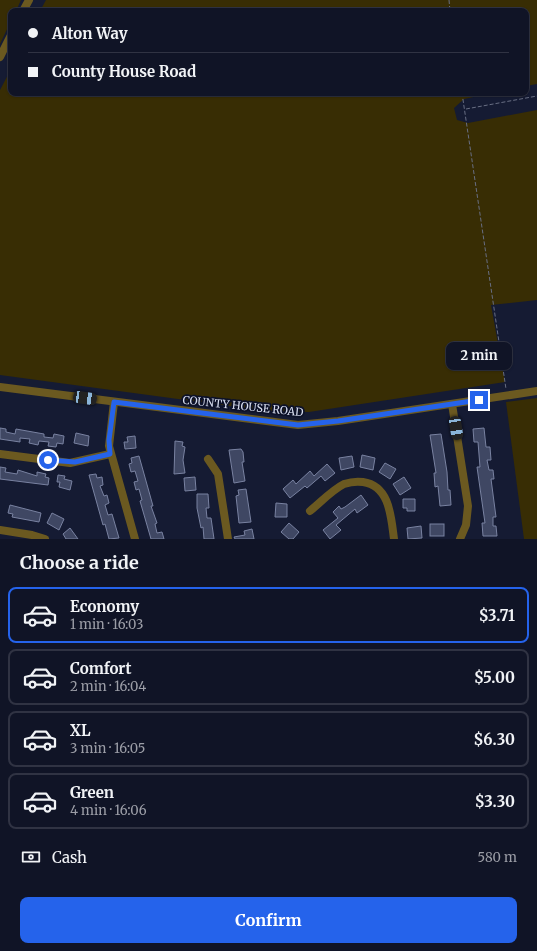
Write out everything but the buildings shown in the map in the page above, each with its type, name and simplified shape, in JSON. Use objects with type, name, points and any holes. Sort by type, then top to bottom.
[{"type":"street","points":[[0,57],[8,41]]},
{"type":"street","name":"COUNTY HOUSE ROAD","points":[[0,387],[298,425],[324,423],[537,391]]},
{"type":"street","points":[[114,402],[109,440],[110,454],[136,539]]},
{"type":"street","points":[[452,404],[468,506],[466,525],[460,539]]},
{"type":"street","points":[[0,454],[70,463],[110,454]]},
{"type":"street","points":[[208,458],[218,474],[228,539]]},
{"type":"street","points":[[310,511],[343,485],[354,482],[366,482],[379,490],[386,498],[390,510],[394,539]]},
{"type":"street","points":[[0,530],[32,535],[45,539]]},
{"type":"path","points":[[463,96],[466,109],[466,123],[474,181],[507,395]]},
{"type":"path","points":[[466,109],[537,96]]},
{"type":"shaded area","points":[[0,0],[21,0],[17,8],[8,8],[8,27],[0,44]]},
{"type":"shaded area","points":[[46,0],[537,0],[537,84],[529,85],[529,8],[42,8]]},
{"type":"shaded area","points":[[8,75],[8,96],[478,96],[464,99],[454,108],[457,120],[468,123],[537,110],[537,300],[491,305],[505,382],[309,412],[267,411],[0,375],[0,90]]},
{"type":"shaded area","points":[[537,398],[537,539],[524,539],[506,402]]},
{"type":"route","points":[[48,460],[70,463],[110,454],[109,440],[114,402],[298,425],[318,424],[479,400]]}]
